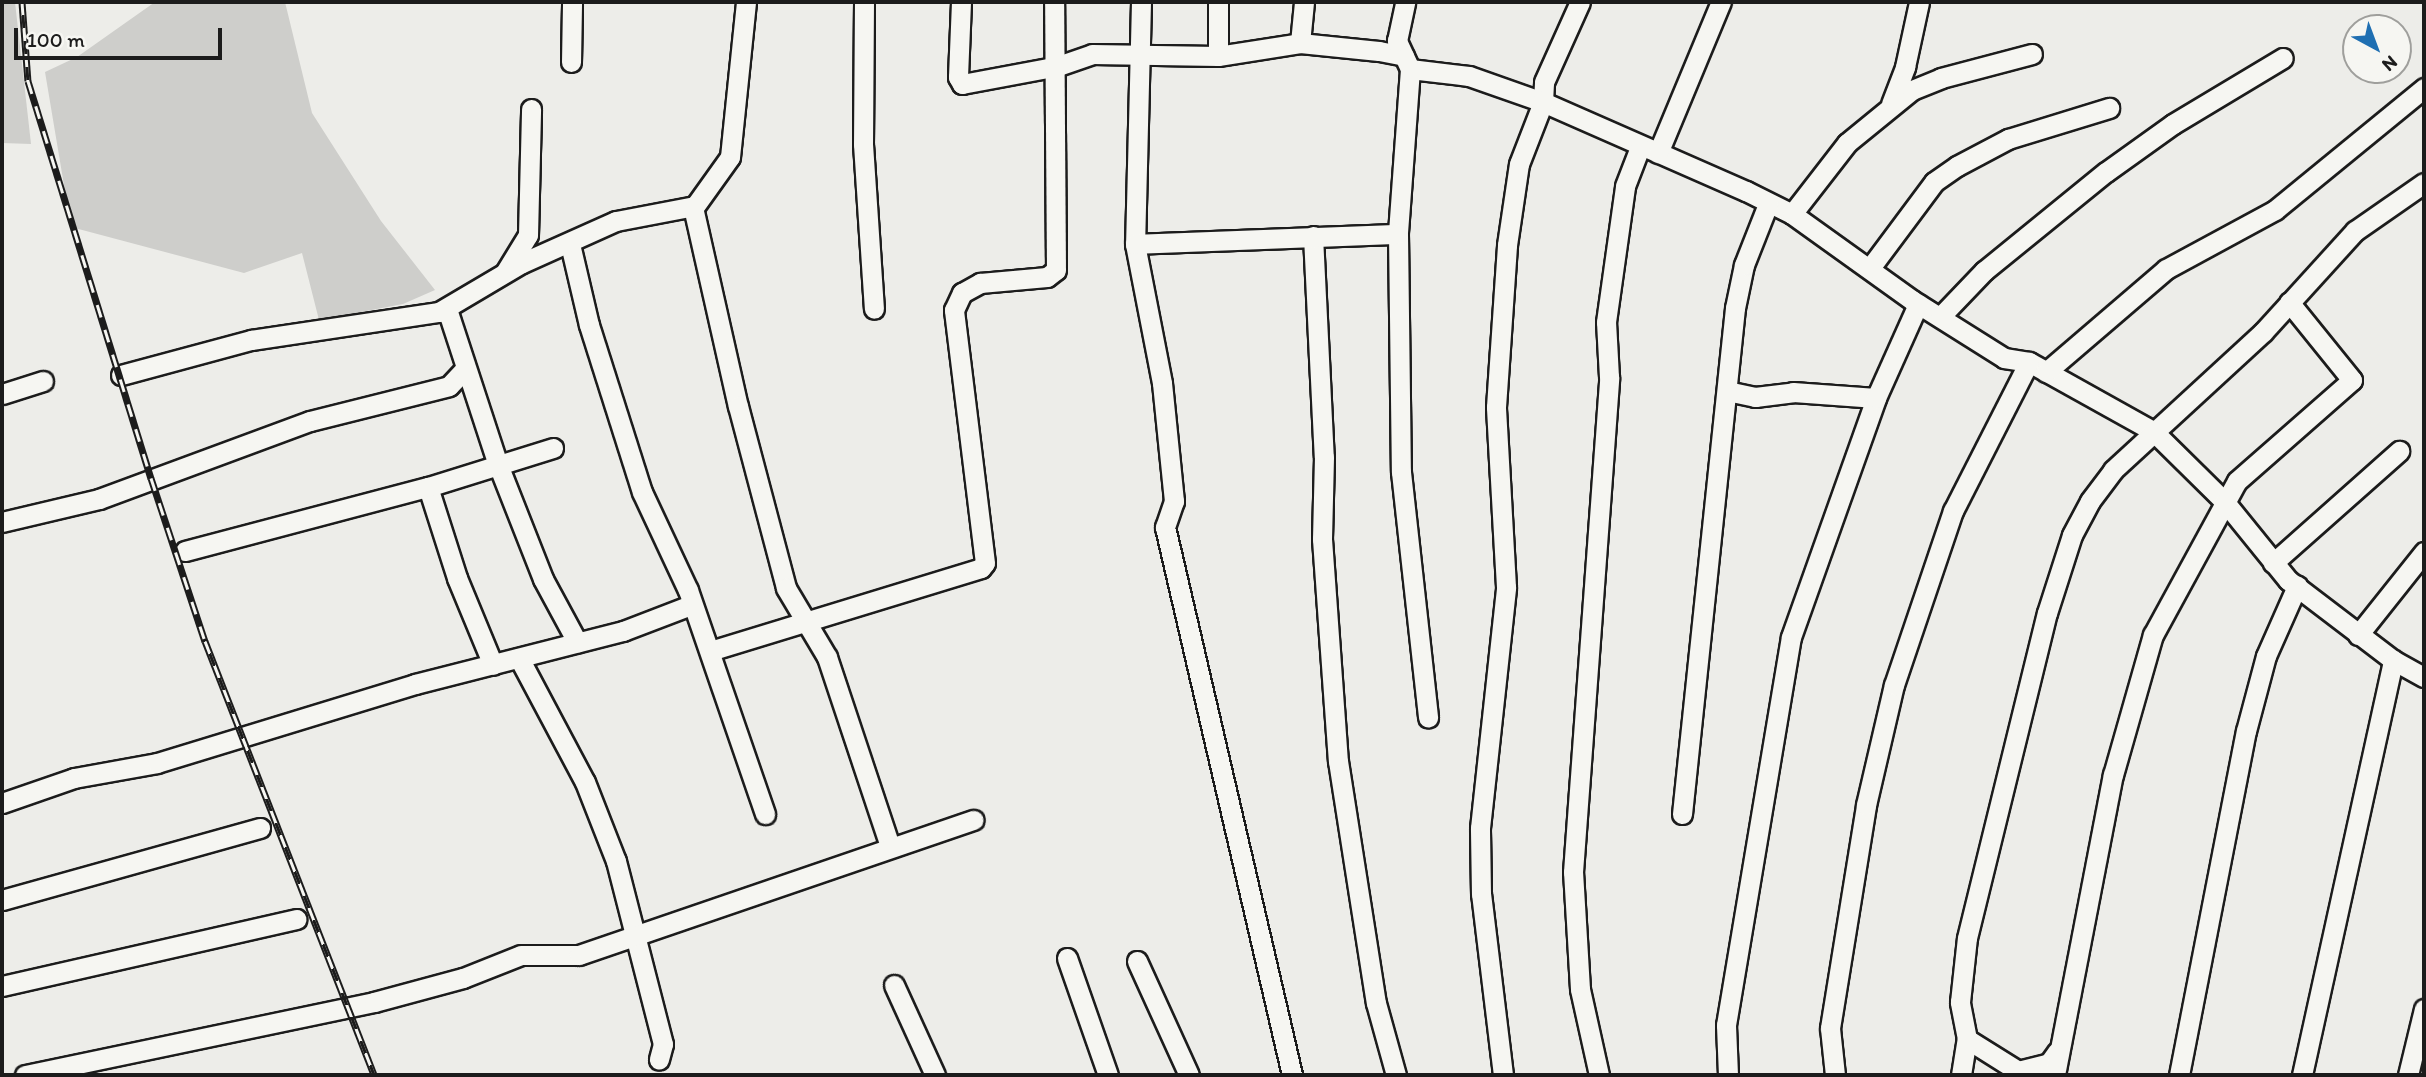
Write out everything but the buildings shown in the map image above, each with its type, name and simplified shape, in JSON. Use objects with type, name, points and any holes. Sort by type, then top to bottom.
[{"type":"street","points":[[571,62],[572,2]]},
{"type":"street","points":[[121,375],[251,340],[447,309],[506,272],[616,221],[693,207],[730,158],[746,2]]},
{"type":"street","points":[[864,2],[863,144],[874,309]]},
{"type":"street","points":[[961,2],[960,83],[1058,65],[1092,54],[1218,56],[1300,43],[1469,76],[1544,102],[1792,214],[1917,304],[2004,359],[2038,367],[2153,431],[2224,501],[2273,563],[2297,586],[2358,635],[2393,660],[2424,677]]},
{"type":"street","points":[[710,651],[981,568],[985,563],[954,310],[962,293],[980,283],[1047,277],[1056,270],[1058,65],[1054,2]]},
{"type":"street","points":[[1141,2],[1135,244],[1163,396],[1174,501],[1165,527],[1214,725],[1250,913],[1292,1075]]},
{"type":"street","points":[[1218,2],[1218,56]]},
{"type":"street","points":[[1300,43],[1304,2]]},
{"type":"street","points":[[1405,2],[1397,41],[1407,62],[1398,234],[1401,471],[1429,718]]},
{"type":"street","points":[[1600,1075],[1581,999],[1573,872],[1609,377],[1606,322],[1625,186],[1649,150],[1721,2]]},
{"type":"street","points":[[1792,214],[1847,143],[1895,100],[1919,2]]},
{"type":"street","points":[[1503,1075],[1481,894],[1480,828],[1506,587],[1496,407],[1513,202],[1519,164],[1544,102],[1544,82],[1572,4]]},
{"type":"street","points":[[1876,118],[1912,90],[1941,78],[2032,54]]},
{"type":"street","points":[[1940,317],[1984,271],[2106,172],[2173,124],[2283,58]]},
{"type":"street","points":[[1835,1075],[1830,1028],[1866,805],[1894,685],[1953,510],[2038,367],[2166,269],[2275,210],[2424,88]]},
{"type":"street","points":[[1870,268],[1934,182],[1957,166],[2008,139],[2109,108]]},
{"type":"street","points":[[506,272],[528,235],[531,109]]},
{"type":"street","points":[[1961,1075],[1966,1039],[1960,1002],[1967,938],[2046,613],[2072,535],[2090,501],[2113,470],[2263,332],[2355,231],[2424,183]]},
{"type":"street","points":[[1682,814],[1739,284],[1768,204]]},
{"type":"street","points":[[693,207],[786,588],[827,657],[890,846]]},
{"type":"street","points":[[1135,244],[1398,234]]},
{"type":"street","points":[[1313,236],[1324,457],[1322,539],[1338,761],[1376,1003],[1396,1075]]},
{"type":"street","points":[[570,244],[582,300],[642,492],[710,651],[765,814]]},
{"type":"street","points":[[2055,1075],[2057,1052],[2124,729],[2153,635],[2237,481],[2352,380],[2289,302]]},
{"type":"street","points":[[1728,1075],[1726,1025],[1791,637],[1876,398],[1917,304]]},
{"type":"street","points":[[447,309],[464,370],[497,462],[543,579],[577,642]]},
{"type":"street","points":[[2,522],[99,499],[310,421],[449,386],[464,370]]},
{"type":"street","points":[[2,394],[43,381]]},
{"type":"street","points":[[1727,391],[1755,397],[1793,392],[1876,398]]},
{"type":"street","points":[[184,551],[428,487],[497,462],[553,448]]},
{"type":"street","points":[[2273,563],[2399,451]]},
{"type":"street","points":[[428,487],[457,578],[493,665]]},
{"type":"street","points":[[2358,635],[2424,552]]},
{"type":"street","points":[[2179,1075],[2246,731],[2266,656],[2297,586]]},
{"type":"street","points":[[2,803],[74,778],[158,763],[415,684],[646,624],[691,605]]},
{"type":"street","points":[[519,658],[585,782],[615,861],[663,1044],[659,1059]]},
{"type":"street","points":[[2302,1075],[2393,660]]},
{"type":"street","points":[[25,1075],[374,1002],[463,978],[521,955],[579,955],[634,935],[740,903],[890,846],[974,820]]},
{"type":"street","points":[[2,900],[260,828]]},
{"type":"street","points":[[2,986],[296,919]]},
{"type":"street","points":[[1067,958],[1108,1075]]},
{"type":"street","points":[[1138,961],[1189,1075]]},
{"type":"street","points":[[894,985],[935,1075]]},
{"type":"street","points":[[2408,1075],[2424,1009]]},
{"type":"street","points":[[1966,1039],[2018,1071],[2049,1063],[2057,1052]]},
{"type":"shaded area","points":[[2,2],[15,2],[31,144],[2,143]]},
{"type":"shaded area","points":[[155,2],[285,2],[312,113],[381,221],[435,290],[403,304],[319,320],[302,253],[244,273],[71,227],[45,72],[77,57]]},
{"type":"railway","points":[[22,2],[28,81],[151,478],[205,641],[374,1075]]}]
